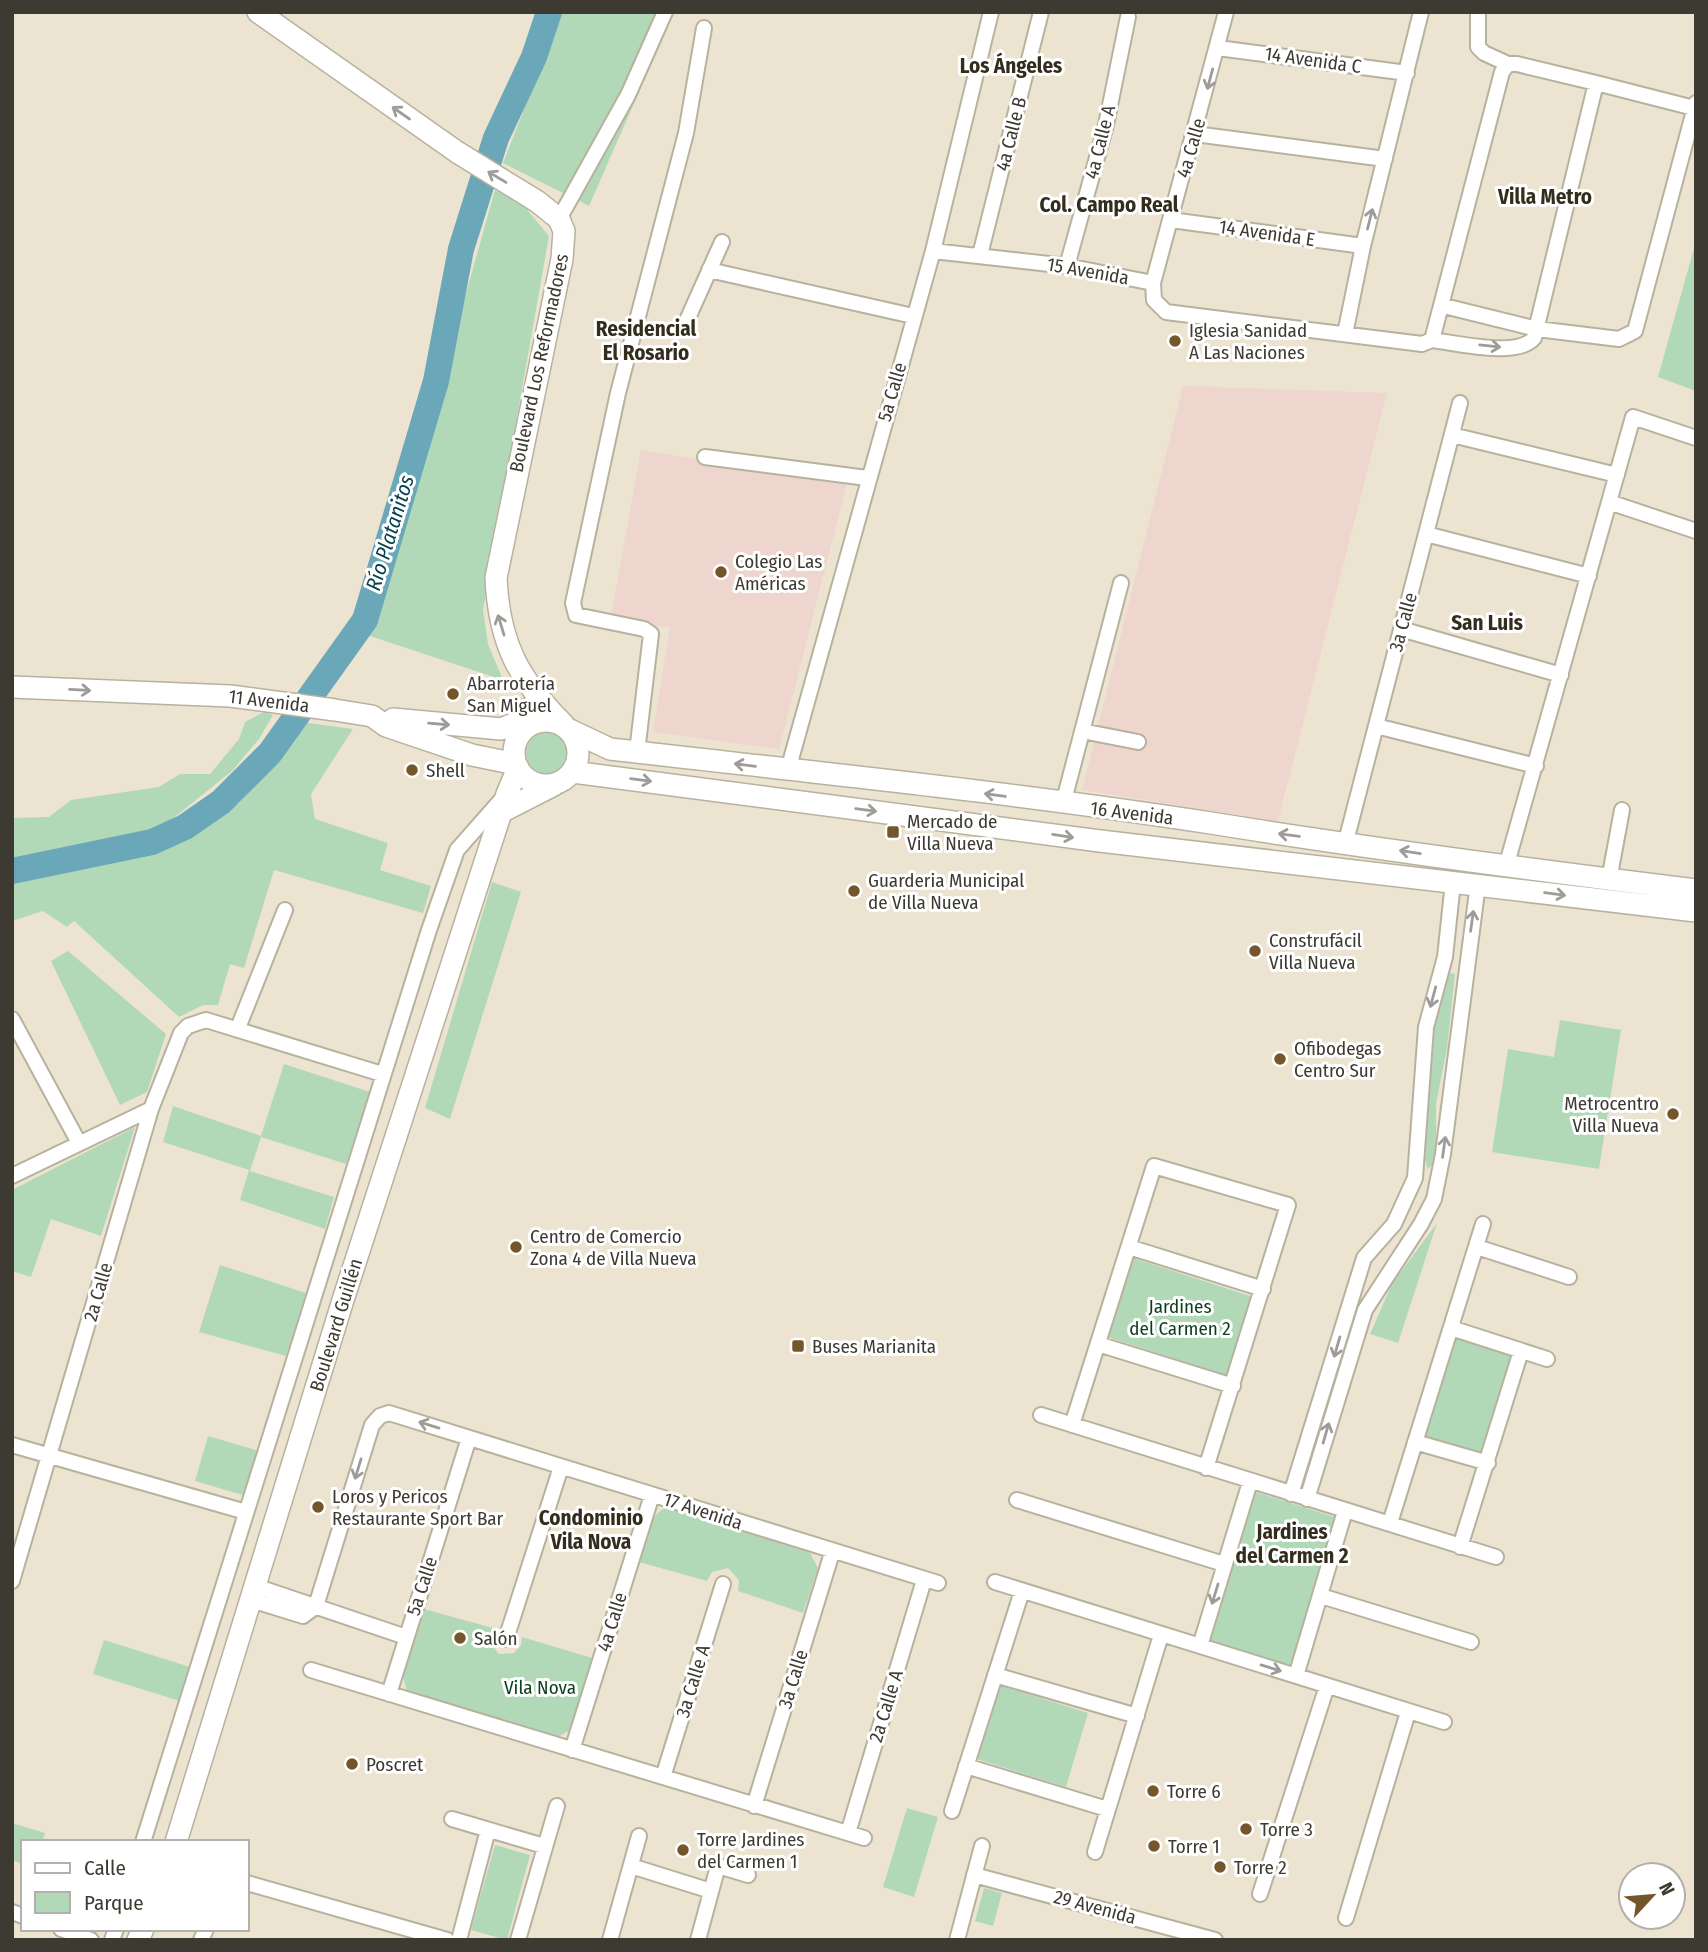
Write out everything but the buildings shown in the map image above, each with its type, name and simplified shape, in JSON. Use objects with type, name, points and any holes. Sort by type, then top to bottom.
[{"type":"main road","points":[[258,12],[457,152],[538,202],[559,219]]},
{"type":"main road","name":"Boulevard Los Reformadores","points":[[559,219],[564,231],[562,259],[496,578],[498,616],[510,653],[531,686],[567,728]]},
{"type":"main road","points":[[372,716],[501,729],[516,723],[527,710],[531,686]]},
{"type":"main road","name":"11 Avenida","points":[[12,687],[267,700],[335,710],[372,716],[386,726],[438,744],[517,766]]},
{"type":"main road","points":[[505,803],[565,778],[579,755],[567,728],[540,721],[525,728],[515,744],[517,766],[534,783],[565,778]]},
{"type":"main road","name":"16 Avenida","points":[[567,728],[610,749],[1063,804],[1346,842],[1506,867],[1696,890]]},
{"type":"main road","name":"Boulevard Guillén","points":[[178,1840],[485,829],[505,803],[517,766]]},
{"type":"main road","name":"16 Avenida","points":[[565,778],[1696,911]]},
{"type":"main road","points":[[1230,856],[1233,828]]},
{"type":"street","points":[[559,219],[628,95],[665,12]]},
{"type":"street","name":"5a Calle","points":[[788,770],[867,478],[933,251],[991,12]]},
{"type":"street","name":"4a Calle B","points":[[980,255],[1041,12]]},
{"type":"street","name":"4a Calle","points":[[1153,283],[1219,48],[1226,12]]},
{"type":"street","points":[[1345,334],[1363,246],[1422,12]]},
{"type":"street","points":[[1444,306],[1537,329],[1619,339],[1635,331],[1695,106],[1508,64],[1483,53],[1478,47],[1478,12]]},
{"type":"street","name":"4a Calle A","points":[[1067,266],[1106,125],[1128,17]]},
{"type":"street","points":[[637,752],[651,634],[644,629],[576,615],[573,603],[618,393],[686,133],[704,28]]},
{"type":"street","name":"14 Avenida C","points":[[1219,48],[1407,73]]},
{"type":"street","points":[[1432,340],[1444,306],[1502,72],[1508,64]]},
{"type":"street","points":[[1537,329],[1596,83]]},
{"type":"street","points":[[1195,134],[1385,159]]},
{"type":"street","name":"14 Avenida E","points":[[1171,220],[1363,246]]},
{"type":"street","points":[[688,318],[722,242]]},
{"type":"street","name":"15 Avenida","points":[[933,251],[1067,266],[1153,283],[1154,300],[1166,312],[1422,344],[1432,340],[1514,349],[1530,344],[1537,329]]},
{"type":"street","points":[[709,270],[914,316]]},
{"type":"street","name":"3a Calle","points":[[1346,842],[1460,403]]},
{"type":"street","points":[[1506,867],[1633,417],[1696,438]]},
{"type":"street","points":[[1452,435],[1617,475]]},
{"type":"street","points":[[705,457],[867,478]]},
{"type":"street","points":[[1609,502],[1696,531]]},
{"type":"street","points":[[1426,534],[1589,576]]},
{"type":"street","points":[[1063,804],[1121,583]]},
{"type":"street","points":[[1401,629],[1561,675]]},
{"type":"street","points":[[1376,726],[1535,766]]},
{"type":"street","points":[[1082,731],[1138,742]]},
{"type":"street","points":[[1609,880],[1622,810]]},
{"type":"street","points":[[145,1840],[383,1074],[457,850],[485,829]]},
{"type":"street","points":[[1307,1499],[1349,1304],[1364,1258],[1395,1222],[1416,1174],[1426,1027],[1446,957],[1453,882]]},
{"type":"street","points":[[1291,1494],[1365,1310],[1414,1236],[1434,1199],[1478,884]]},
{"type":"street","points":[[285,910],[238,1028],[383,1074]]},
{"type":"street","points":[[1446,957],[1467,961]]},
{"type":"street","points":[[12,1019],[79,1143]]},
{"type":"street","name":"2a Calle","points":[[12,1581],[151,1109],[181,1032],[188,1026],[206,1020],[238,1028]]},
{"type":"street","points":[[12,1176],[151,1109]]},
{"type":"street","points":[[1072,1425],[1154,1166],[1288,1205],[1206,1468]]},
{"type":"street","points":[[1416,1174],[1438,1178]]},
{"type":"street","points":[[1395,1222],[1414,1236]]},
{"type":"street","points":[[1390,1523],[1483,1224]]},
{"type":"street","points":[[1129,1247],[1263,1289]]},
{"type":"street","points":[[1476,1247],[1569,1277]]},
{"type":"street","points":[[1349,1304],[1365,1310]]},
{"type":"street","points":[[1451,1328],[1547,1359]]},
{"type":"street","points":[[1098,1344],[1233,1386]]},
{"type":"street","points":[[1460,1547],[1521,1350]]},
{"type":"street","name":"17 Avenida","points":[[316,1606],[372,1424],[380,1416],[389,1413],[931,1582]]},
{"type":"street","points":[[1041,1415],[1496,1557]]},
{"type":"street","name":"5a Calle","points":[[388,1694],[469,1438]]},
{"type":"street","points":[[1415,1442],[1488,1463]]},
{"type":"street","points":[[12,1445],[246,1512]]},
{"type":"street","points":[[506,1639],[561,1466]]},
{"type":"street","points":[[1200,1646],[1250,1482]]},
{"type":"street","name":"4a Calle","points":[[572,1750],[652,1495]]},
{"type":"street","points":[[1017,1500],[1224,1564]]},
{"type":"street","points":[[1296,1676],[1345,1511]]},
{"type":"street","name":"3a Calle","points":[[754,1805],[832,1553]]},
{"type":"street","name":"2a Calle A","points":[[848,1833],[931,1582]]},
{"type":"street","points":[[995,1582],[1444,1722]]},
{"type":"street","name":"3a Calle A","points":[[663,1777],[723,1584]]},
{"type":"street","points":[[952,1811],[1022,1591]]},
{"type":"street","points":[[253,1593],[303,1616],[316,1606]]},
{"type":"street","points":[[253,1593],[316,1606],[406,1637]]},
{"type":"street","points":[[1321,1596],[1471,1642]]},
{"type":"street","points":[[1095,1852],[1161,1635]]},
{"type":"street","points":[[311,1670],[864,1838]]},
{"type":"street","points":[[995,1675],[1137,1716]]},
{"type":"street","points":[[1260,1894],[1327,1686]]},
{"type":"street","points":[[1346,1918],[1408,1712]]},
{"type":"street","points":[[966,1766],[1107,1809]]},
{"type":"street","points":[[518,1940],[557,1806]]},
{"type":"street","points":[[452,1819],[544,1846]]},
{"type":"street","points":[[459,1940],[488,1830]]},
{"type":"street","points":[[610,1940],[639,1836]]},
{"type":"street","points":[[957,1940],[982,1846]]},
{"type":"street","points":[[631,1866],[711,1891]]},
{"type":"street","points":[[698,1940],[718,1866],[748,1875]]},
{"type":"street","name":"29 Avenida","points":[[974,1875],[1215,1940]]},
{"type":"street","points":[[248,1883],[411,1935],[447,1940]]},
{"type":"street","points":[[66,1931],[91,1940]]},
{"type":"shaded area","points":[[1183,386],[1387,393],[1278,821],[1082,790]]},
{"type":"shaded area","name":"Colegio Las Américas","points":[[641,450],[847,483],[779,749],[653,732],[670,627],[610,622]]},
{"type":"green space","points":[[562,12],[674,12],[589,206],[503,163]]},
{"type":"green space","points":[[495,190],[524,206],[549,236],[483,610],[488,644],[503,680],[370,636]]},
{"type":"green space","points":[[1696,241],[1696,391],[1658,377]]},
{"type":"green space","points":[[264,712],[273,715],[259,739],[232,771],[171,820],[150,832],[87,844],[73,851],[12,865],[12,818],[49,817],[71,800],[159,787],[180,774],[210,774],[239,739],[245,722]]},
{"type":"green space","points":[[301,722],[353,729],[311,794],[315,819],[388,843],[380,870],[431,886],[423,913],[274,870],[244,968],[230,964],[218,1005],[203,1005],[179,1017],[74,921],[67,927],[43,911],[12,921],[12,880],[72,869],[112,855],[157,850],[204,828],[239,803],[271,768]]},
{"type":"green space","points":[[548,731],[563,738],[570,753],[563,768],[548,775],[533,768],[526,753],[533,738]]},
{"type":"green space","points":[[492,882],[521,892],[450,1119],[425,1108]]},
{"type":"green space","points":[[68,951],[166,1034],[147,1092],[120,1105],[51,961]]},
{"type":"green space","points":[[1449,973],[1455,974],[1447,1048],[1436,1104],[1436,1143],[1432,1165],[1428,1169],[1425,1160],[1432,1031]]},
{"type":"green space","points":[[1560,1020],[1621,1030],[1599,1169],[1492,1152],[1508,1049],[1554,1057]]},
{"type":"green space","points":[[284,1064],[370,1092],[346,1164],[261,1137],[250,1171],[334,1197],[325,1229],[240,1200],[249,1170],[163,1142],[173,1106],[261,1136]]},
{"type":"green space","points":[[135,1127],[101,1236],[51,1219],[31,1277],[12,1271],[12,1190]]},
{"type":"green space","points":[[1437,1223],[1398,1343],[1370,1334],[1392,1284]]},
{"type":"green space","name":"Jardines del Carmen 2","points":[[1133,1258],[1253,1297],[1228,1376],[1108,1337]]},
{"type":"green space","points":[[220,1265],[306,1293],[286,1356],[199,1332]]},
{"type":"green space","points":[[1455,1336],[1515,1356],[1483,1456],[1423,1437]]},
{"type":"green space","points":[[208,1436],[259,1451],[246,1496],[195,1481]]},
{"type":"green space","name":"Jardines del Carmen 2","points":[[1256,1492],[1337,1518],[1291,1666],[1209,1640]]},
{"type":"green space","points":[[668,1507],[810,1553],[818,1568],[803,1613],[738,1591],[739,1580],[728,1568],[712,1572],[707,1581],[639,1562],[651,1522]]},
{"type":"green space","name":"Vila Nova","points":[[424,1609],[493,1628],[490,1642],[499,1654],[514,1653],[521,1645],[522,1637],[592,1658],[572,1729],[556,1738],[407,1691],[403,1677]]},
{"type":"green space","points":[[104,1640],[190,1667],[180,1701],[93,1674]]},
{"type":"green space","points":[[999,1685],[1088,1713],[1066,1787],[977,1759]]},
{"type":"green space","points":[[907,1808],[938,1817],[914,1897],[883,1887]]},
{"type":"green space","points":[[12,1823],[45,1833],[43,1840],[21,1840],[21,1863],[12,1860]]},
{"type":"green space","points":[[495,1845],[530,1855],[507,1940],[471,1930]]},
{"type":"green space","points":[[984,1888],[1002,1893],[993,1926],[975,1921]]},
{"type":"waterway","name":"Río Platanitos","points":[[12,871],[152,842],[185,827],[221,802],[270,753],[365,620],[436,381],[461,249],[496,138],[534,57],[549,12]]},
{"type":"place","name":"Iglesia Sanidad A Las Naciones","points":[[1175,341]]},
{"type":"place","name":"Colegio Las Américas","points":[[721,572]]},
{"type":"place","name":"Abarrotería San Miguel","points":[[453,694]]},
{"type":"place","name":"Shell","points":[[412,770]]},
{"type":"place","name":"Mercado de Villa Nueva","points":[[893,832]]},
{"type":"place","name":"Guarderia Municipal de Villa Nueva","points":[[854,891]]},
{"type":"place","name":"Construfácil Villa Nueva","points":[[1255,951]]},
{"type":"place","name":"Ofibodegas Centro Sur","points":[[1280,1059]]},
{"type":"place","name":"Metrocentro Villa Nueva","points":[[1673,1114]]},
{"type":"place","name":"Centro de Comercio Zona 4 de Villa Nueva","points":[[516,1247]]},
{"type":"place","name":"Buses Marianita","points":[[798,1346]]},
{"type":"place","name":"Loros y Pericos Restaurante Sport Bar","points":[[318,1507]]},
{"type":"place","name":"Salón","points":[[460,1638]]},
{"type":"place","name":"Poscret","points":[[352,1764]]},
{"type":"place","name":"Torre 6","points":[[1153,1791]]},
{"type":"place","name":"Torre 3","points":[[1246,1829]]},
{"type":"place","name":"Torre 1","points":[[1154,1846]]},
{"type":"place","name":"Torre Jardines del Carmen 1","points":[[683,1850]]},
{"type":"place","name":"Torre 2","points":[[1220,1867]]},
{"type":"district","name":"Los Ángeles","points":[[1011,66]]},
{"type":"district","name":"Villa Metro","points":[[1545,197]]},
{"type":"district","name":"Col. Campo Real","points":[[1109,205]]},
{"type":"district","name":"Residencial El Rosario","points":[[646,341]]},
{"type":"district","name":"San Luis","points":[[1487,623]]},
{"type":"district","name":"Condominio Vila Nova","points":[[591,1530]]},
{"type":"district","name":"Jardines del Carmen 2","points":[[1292,1544]]}]
